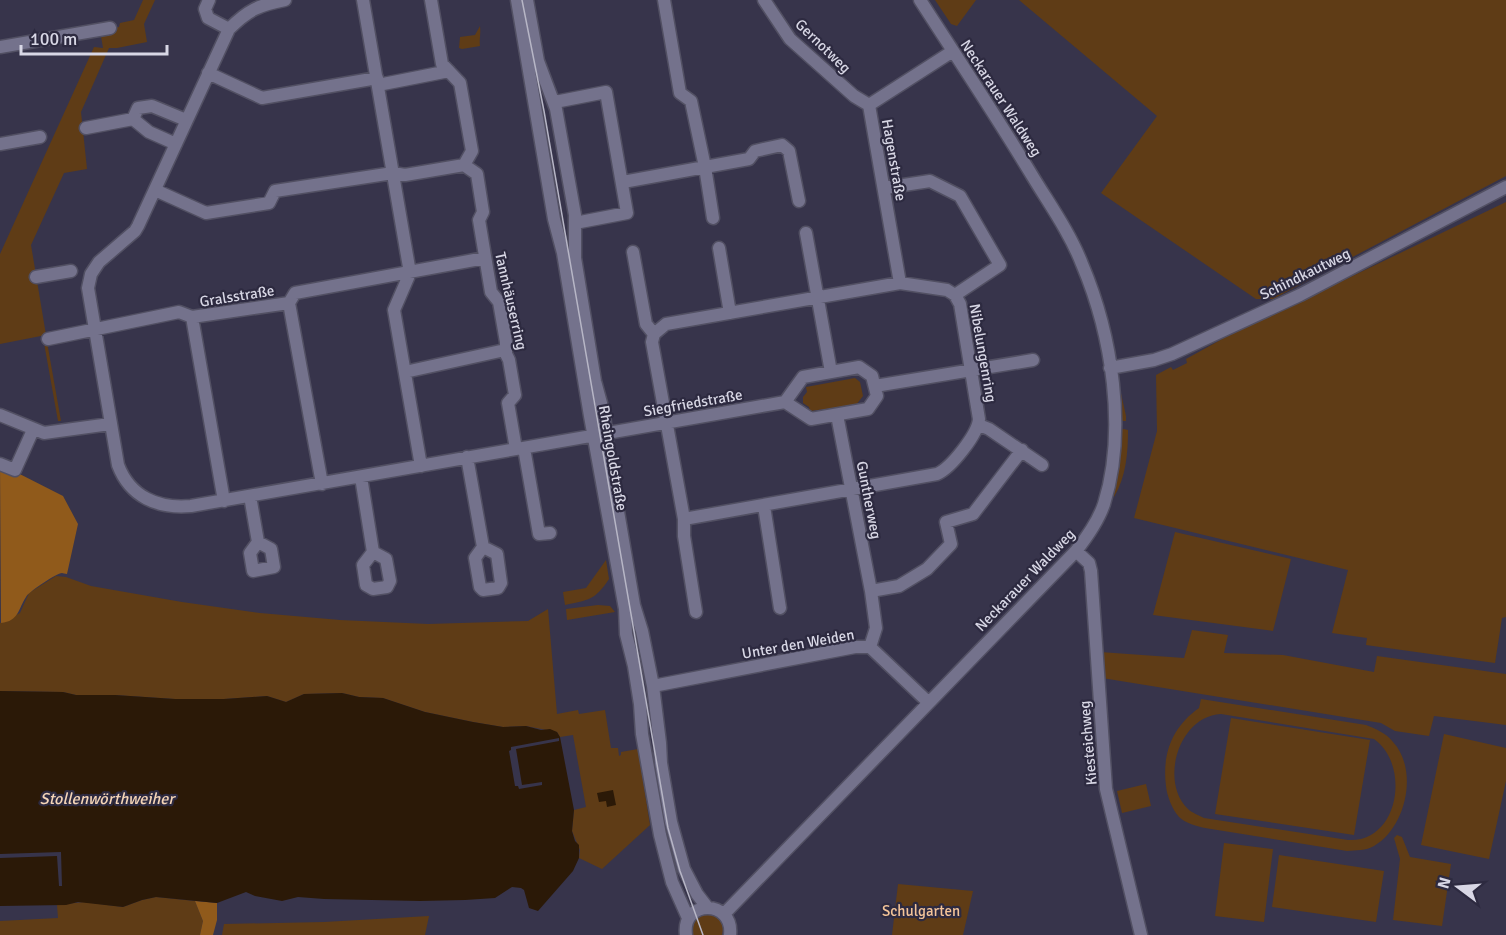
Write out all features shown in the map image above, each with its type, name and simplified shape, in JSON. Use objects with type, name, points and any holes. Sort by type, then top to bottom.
[{"type":"street","points":[[209,0],[205,9],[208,18],[229,29]]},
{"type":"street","points":[[285,0],[271,1],[245,12],[229,29],[135,231],[99,262],[91,274],[88,288],[110,424],[121,474],[131,488],[155,504],[172,507],[224,501],[600,434]]},
{"type":"street","points":[[363,0],[410,273],[394,310],[421,466]]},
{"type":"street","points":[[155,190],[207,213],[268,203],[275,191],[464,165],[472,151],[460,83],[442,64],[431,0]]},
{"type":"street","name":"Rheingoldstraße","points":[[517,0],[554,219],[564,253],[634,605],[642,631],[653,686],[661,763],[675,837],[684,870],[707,907]]},
{"type":"street","name":"Rheingoldstraße","points":[[527,0],[538,61],[555,102],[575,223],[575,258],[595,381],[604,414],[600,434],[625,609],[626,634],[640,704],[642,734],[660,835],[672,882],[688,918]]},
{"type":"street","points":[[664,0],[680,93],[691,101],[713,218]]},
{"type":"street","name":"Gernotweg","points":[[764,0],[790,39],[854,96],[869,105]]},
{"type":"street","name":"Neckarauer Waldweg","points":[[724,914],[1076,551],[1092,530],[1101,510],[1113,463],[1116,425],[1110,368],[1099,316],[1082,261],[1017,151],[920,0]]},
{"type":"street","points":[[0,47],[110,28]]},
{"type":"street","name":"Hagenstraße","points":[[900,283],[869,105],[953,51]]},
{"type":"street","points":[[208,73],[262,98],[449,71]]},
{"type":"street","points":[[555,102],[606,92],[623,182],[627,213],[575,223]]},
{"type":"street","points":[[133,119],[138,108],[152,106],[186,120]]},
{"type":"street","points":[[86,128],[133,119],[149,132],[176,144]]},
{"type":"street","points":[[0,144],[40,137]]},
{"type":"street","points":[[623,182],[749,159],[755,151],[782,145],[789,151],[800,201]]},
{"type":"street","name":"Tannhäuserring","points":[[464,165],[477,174],[483,212],[479,220],[485,258],[491,292],[499,302],[506,342],[505,350],[515,394],[508,403],[539,534],[550,533]]},
{"type":"street","points":[[884,188],[930,181],[960,196],[1000,266],[956,295]]},
{"type":"street","name":"Schindkautweg","points":[[1110,368],[1154,360],[1172,354],[1300,295],[1506,187]]},
{"type":"street","points":[[806,232],[831,372]]},
{"type":"street","points":[[719,248],[730,313]]},
{"type":"street","points":[[633,252],[646,324],[654,334],[652,342],[684,519],[684,536],[696,612]]},
{"type":"street","points":[[289,303],[295,293],[485,258]]},
{"type":"street","points":[[36,277],[71,271]]},
{"type":"street","name":"Nibelungenring","points":[[654,334],[666,324],[900,283],[947,290],[956,295],[960,304],[978,425],[945,470],[937,474],[684,519]]},
{"type":"street","name":"Gralsstraße","points":[[224,501],[192,318],[289,303],[322,484]]},
{"type":"street","points":[[48,339],[179,312],[192,318]]},
{"type":"street","points":[[405,372],[505,350]]},
{"type":"street","points":[[875,386],[1033,360]]},
{"type":"street","points":[[859,367],[872,376],[877,396],[868,410],[811,419],[785,402],[803,377],[831,372],[859,367]]},
{"type":"street","name":"Siegfriedstraße","points":[[600,434],[785,402]]},
{"type":"street","points":[[0,415],[33,430],[51,434],[110,424]]},
{"type":"street","name":"Guntherweg","points":[[837,415],[871,591],[876,628],[870,647]]},
{"type":"street","points":[[978,425],[989,429],[1042,465]]},
{"type":"street","points":[[0,464],[15,470],[33,430]]},
{"type":"street","points":[[871,591],[899,586],[927,569],[951,544],[946,522],[973,514],[1022,450]]},
{"type":"street","points":[[467,458],[483,547]]},
{"type":"street","points":[[361,477],[373,552]]},
{"type":"street","points":[[250,496],[258,542]]},
{"type":"street","points":[[764,506],[780,608]]},
{"type":"street","name":"Kiesteichweg","points":[[1076,551],[1089,563],[1091,571],[1106,789],[1141,935]]},
{"type":"street","name":"Unter den Weiden","points":[[653,686],[855,647],[870,647],[928,702]]},
{"type":"street","points":[[686,935],[685,928],[688,918],[695,911],[707,907],[724,914],[729,924],[730,935]]},
{"type":"green space","points":[[143,0],[155,0],[144,24],[147,42],[109,48],[81,112],[87,169],[64,173],[31,245],[46,335],[0,344],[0,254],[94,47],[103,48],[100,30],[119,27],[120,23],[134,20]]},
{"type":"green space","points":[[935,0],[976,0],[957,26],[951,24]]},
{"type":"green space","points":[[1019,0],[1506,0],[1506,176],[1273,299],[1256,299],[1101,193],[1157,116]]},
{"type":"green space","points":[[480,26],[480,46],[459,48],[460,37],[475,35]]},
{"type":"green space","points":[[1506,202],[1506,617],[1502,618],[1495,663],[1366,645],[1367,638],[1332,633],[1348,570],[1134,518],[1157,431],[1156,375],[1171,367],[1173,370],[1187,363],[1186,359],[1224,338]]},
{"type":"green space","points":[[47,342],[61,421],[58,421],[44,343]]},
{"type":"green space","points":[[1117,375],[1126,416],[1126,421],[1120,419]]},
{"type":"green space","points":[[855,378],[860,382],[863,396],[856,405],[810,411],[809,407],[803,403],[803,397],[807,392],[806,387]]},
{"type":"green space","points":[[1120,430],[1128,430],[1126,465],[1114,497],[1120,458]]},
{"type":"green space","points":[[1175,532],[1291,559],[1273,631],[1153,615]]},
{"type":"green space","points":[[606,560],[609,579],[600,591],[586,600],[565,605],[563,592],[586,588]]},
{"type":"green space","points":[[56,576],[91,586],[182,602],[260,613],[340,620],[428,624],[528,621],[548,609],[557,714],[578,710],[579,714],[605,710],[611,748],[618,748],[619,756],[621,752],[638,749],[650,825],[602,869],[579,858],[580,850],[572,831],[574,810],[586,807],[573,735],[560,737],[557,732],[526,726],[503,727],[473,722],[425,712],[383,698],[359,697],[342,693],[304,694],[286,702],[267,696],[175,699],[76,695],[63,692],[0,691],[0,623],[20,613],[29,593]]},
{"type":"green space","points":[[598,605],[610,606],[615,612],[567,620],[566,609]]},
{"type":"green space","points":[[1192,630],[1228,635],[1224,653],[1283,655],[1374,672],[1377,656],[1506,674],[1506,725],[1434,716],[1429,736],[1395,731],[1381,723],[1102,678],[1100,652],[1184,658]]},
{"type":"green space","points":[[1201,699],[1366,725],[1381,732],[1393,742],[1406,768],[1405,798],[1394,826],[1385,838],[1371,848],[1347,851],[1205,828],[1184,821],[1176,814],[1169,798],[1166,786],[1166,763],[1171,742],[1176,733],[1190,715],[1199,708]],"holes":[[[1221,714],[1374,739],[1386,751],[1393,766],[1394,800],[1388,816],[1379,829],[1365,838],[1348,840],[1204,818],[1188,809],[1179,797],[1175,783],[1175,767],[1184,738],[1194,726],[1206,718]]]},
{"type":"green space","points":[[1231,718],[1370,740],[1354,835],[1215,814]]},
{"type":"green space","points":[[1444,734],[1506,748],[1506,781],[1489,859],[1421,845]]},
{"type":"green space","points":[[1146,784],[1151,806],[1122,813],[1117,791]]},
{"type":"green space","points":[[1397,835],[1402,837],[1410,857],[1451,864],[1442,926],[1393,920],[1400,859],[1394,838]]},
{"type":"green space","points":[[1224,843],[1273,849],[1264,922],[1215,916]]},
{"type":"green space","points":[[1279,855],[1384,871],[1376,922],[1272,907]]},
{"type":"green space","name":"Schulgarten","points":[[898,884],[973,891],[963,935],[892,935]]},
{"type":"green space","points":[[156,897],[195,901],[203,921],[200,935],[0,935],[0,921],[58,918],[57,905],[84,902],[123,907]]},
{"type":"green space","points":[[712,914],[722,922],[722,935],[693,935],[696,920],[703,915]]},
{"type":"green space","points":[[429,916],[425,935],[222,935],[224,924],[324,922]]},
{"type":"shaded area","points":[[0,464],[63,496],[78,524],[67,574],[59,574],[37,587],[26,597],[15,617],[1,623]]},
{"type":"shaded area","points":[[195,901],[217,903],[217,920],[213,935],[200,935],[203,921]]},
{"type":"water","name":"Stollenwörthweiher","points":[[0,691],[63,692],[76,695],[175,699],[267,696],[286,702],[304,694],[342,693],[359,697],[383,698],[425,712],[473,722],[503,727],[526,726],[541,730],[550,729],[557,732],[560,737],[574,810],[572,831],[579,845],[579,858],[573,871],[538,911],[529,908],[524,890],[512,887],[495,898],[465,900],[420,901],[298,897],[282,901],[246,892],[217,903],[156,897],[123,907],[78,902],[66,905],[0,906]]},
{"type":"water","points":[[613,790],[616,805],[607,807],[606,801],[599,802],[597,793]]},
{"type":"pier","points":[[559,738],[559,741],[516,749],[522,785],[542,782],[542,785],[519,789],[515,786],[509,751],[511,747]]},
{"type":"pier","points":[[61,852],[62,886],[59,886],[57,856],[0,858],[0,854]]},
{"type":"tram line","points":[[522,0],[544,111],[668,828],[680,871],[703,935]]}]
